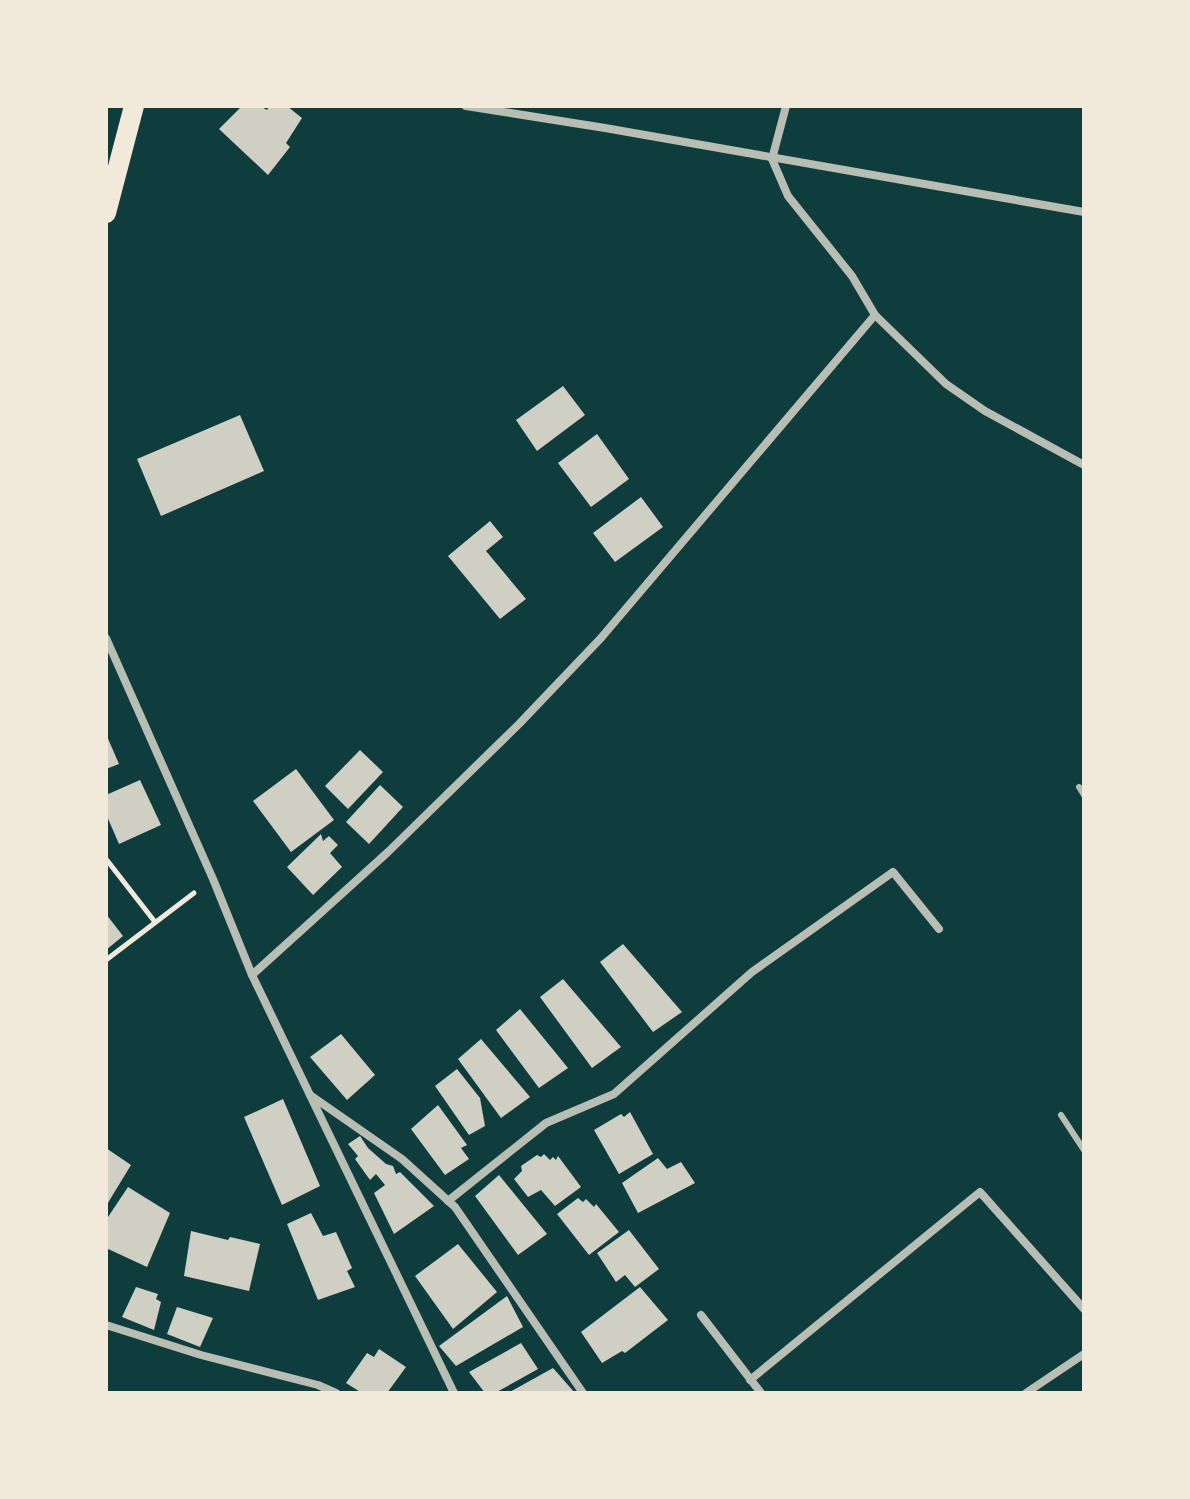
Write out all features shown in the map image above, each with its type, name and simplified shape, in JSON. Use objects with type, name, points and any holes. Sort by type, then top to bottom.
[{"type":"main road","points":[[106,213],[134,106]]},
{"type":"street","points":[[466,106],[1084,212]]},
{"type":"street","points":[[786,106],[772,159],[788,196],[852,276],[875,315],[946,384],[985,411],[1084,465]]},
{"type":"street","points":[[252,975],[388,852],[519,724],[601,638],[875,315]]},
{"type":"street","points":[[106,638],[252,975],[454,1393]]},
{"type":"street","points":[[448,1201],[546,1123],[614,1094],[752,972],[893,872],[939,929]]},
{"type":"street","points":[[309,1095],[402,1159],[455,1207],[583,1393]]},
{"type":"street","points":[[750,1380],[980,1192],[1084,1309]]},
{"type":"street","points":[[701,1315],[761,1393]]},
{"type":"street","points":[[106,1325],[201,1355],[318,1385],[336,1393]]},
{"type":"street","points":[[1026,1393],[1084,1354]]},
{"type":"lane","points":[[1079,787],[1084,795]]},
{"type":"lane","points":[[1061,1115],[1084,1150]]},
{"type":"path","points":[[106,859],[155,922]]},
{"type":"path","points":[[106,960],[213,879]]},
{"type":"building","points":[[242,106],[260,106],[267,110],[269,106],[287,106],[302,118],[286,143],[290,147],[268,175],[219,129]]},
{"type":"building","points":[[563,386],[585,415],[537,451],[516,420]]},
{"type":"building","points":[[240,415],[264,471],[161,516],[137,459]]},
{"type":"building","points":[[597,434],[629,479],[591,507],[558,463]]},
{"type":"building","points":[[641,497],[663,527],[615,562],[593,533]]},
{"type":"building","points":[[490,521],[503,537],[486,551],[526,599],[500,619],[448,556]]},
{"type":"building","points":[[106,734],[119,764],[106,769]]},
{"type":"building","points":[[360,750],[383,772],[348,809],[325,786]]},
{"type":"building","points":[[296,769],[334,820],[291,852],[253,801]]},
{"type":"building","points":[[140,780],[161,825],[119,844],[106,814],[106,795]]},
{"type":"building","points":[[380,785],[403,807],[369,844],[346,822]]},
{"type":"building","points":[[321,834],[323,841],[329,836],[338,845],[330,853],[342,867],[313,895],[287,867]]},
{"type":"building","points":[[106,914],[123,936],[106,950]]},
{"type":"building","points":[[623,944],[682,1012],[653,1032],[600,962]]},
{"type":"building","points":[[563,979],[621,1047],[592,1068],[540,997]]},
{"type":"building","points":[[520,1009],[568,1068],[539,1088],[496,1030]]},
{"type":"building","points":[[341,1034],[375,1075],[347,1100],[310,1057]]},
{"type":"building","points":[[481,1039],[530,1097],[501,1118],[458,1059]]},
{"type":"building","points":[[457,1069],[480,1098],[485,1126],[469,1135],[435,1086]]},
{"type":"building","points":[[283,1099],[320,1186],[282,1205],[244,1117]]},
{"type":"building","points":[[438,1105],[467,1145],[461,1148],[469,1159],[445,1175],[411,1129]]},
{"type":"building","points":[[630,1112],[653,1154],[619,1174],[594,1130]]},
{"type":"building","points":[[360,1136],[368,1148],[386,1164],[393,1166],[396,1174],[400,1172],[434,1206],[394,1234],[374,1193],[385,1185],[376,1174],[370,1180],[348,1144]]},
{"type":"building","points":[[106,1148],[131,1165],[106,1206]]},
{"type":"building","points":[[544,1154],[550,1160],[553,1157],[556,1160],[558,1156],[581,1187],[555,1206],[541,1190],[528,1197],[514,1179],[522,1171],[521,1166]]},
{"type":"building","points":[[658,1158],[667,1169],[681,1162],[695,1183],[638,1213],[622,1183]]},
{"type":"building","points":[[499,1175],[547,1234],[518,1255],[475,1196]]},
{"type":"building","points":[[128,1187],[170,1213],[147,1267],[106,1248],[106,1220]]},
{"type":"building","points":[[578,1198],[583,1202],[586,1199],[594,1207],[596,1204],[619,1232],[589,1255],[557,1214]]},
{"type":"building","points":[[311,1213],[323,1236],[336,1232],[352,1268],[347,1271],[355,1287],[318,1300],[287,1224]]},
{"type":"building","points":[[629,1230],[659,1269],[635,1287],[625,1275],[616,1282],[597,1253]]},
{"type":"building","points":[[191,1231],[260,1244],[249,1291],[184,1276]]},
{"type":"building","points":[[458,1244],[497,1292],[453,1329],[415,1276]]},
{"type":"building","points":[[136,1287],[158,1294],[156,1299],[161,1302],[154,1330],[122,1317]]},
{"type":"building","points":[[640,1287],[668,1320],[625,1353],[622,1351],[602,1363],[581,1332]]},
{"type":"building","points":[[507,1296],[523,1327],[456,1366],[439,1346]]},
{"type":"building","points":[[177,1307],[213,1318],[200,1347],[167,1334]]},
{"type":"building","points":[[521,1343],[538,1369],[495,1393],[485,1393],[469,1372]]},
{"type":"building","points":[[379,1349],[406,1367],[387,1393],[362,1393],[346,1383],[367,1353],[374,1357]]},
{"type":"building","points":[[553,1368],[575,1393],[508,1393]]}]
